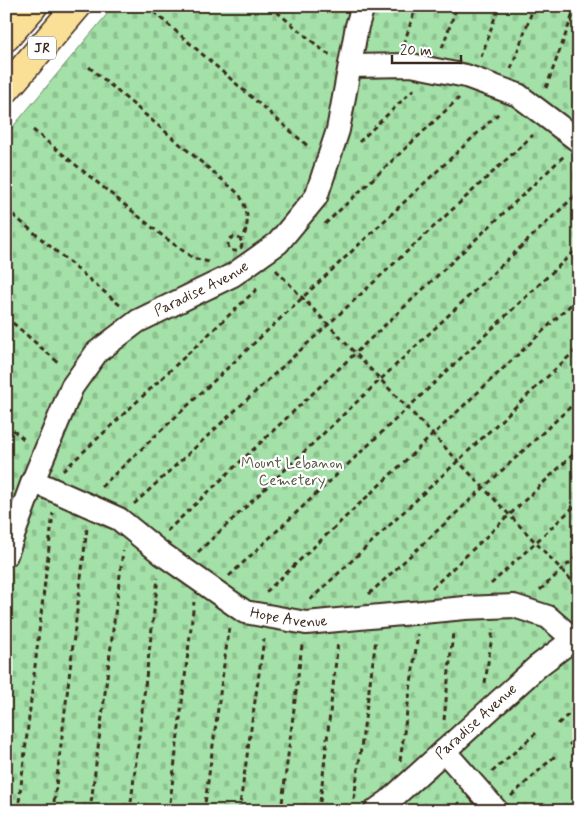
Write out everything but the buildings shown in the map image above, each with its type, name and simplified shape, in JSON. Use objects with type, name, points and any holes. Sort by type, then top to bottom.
[{"type":"highway","name":"JR","points":[[6,37],[33,6]]},
{"type":"highway","name":"JR","points":[[6,89],[77,6]]},
{"type":"lane","name":"Paradise Avenue","points":[[6,555],[33,481],[72,387],[97,352],[138,321],[233,275],[278,243],[316,197],[338,130],[357,26],[363,6]]},
{"type":"lane","points":[[350,63],[434,70],[473,79],[510,92],[544,114],[572,148]]},
{"type":"lane","name":"Hope Avenue","points":[[33,481],[123,521],[156,549],[214,589],[287,619],[341,620],[460,608],[514,606],[548,617],[576,637]]},
{"type":"lane","name":"Paradise Avenue","points":[[375,811],[538,666],[576,637]]},
{"type":"lane","points":[[442,753],[497,810]]},
{"type":"path","points":[[147,6],[327,163]]},
{"type":"path","points":[[270,6],[326,53],[350,63]]},
{"type":"path","points":[[398,66],[416,6]]},
{"type":"path","points":[[357,143],[434,70],[457,6]]},
{"type":"path","points":[[473,79],[499,6]]},
{"type":"path","points":[[53,811],[87,504],[303,297],[510,92],[534,6]]},
{"type":"path","points":[[90,811],[123,521],[544,114],[576,6]]},
{"type":"path","points":[[89,67],[239,194],[247,209],[248,226],[242,244],[303,297],[579,588]]},
{"type":"path","points":[[33,130],[193,258],[210,262],[216,260]]},
{"type":"path","points":[[130,811],[156,549],[355,352],[572,148]]},
{"type":"path","points":[[169,811],[214,589],[380,379],[579,192]]},
{"type":"path","points":[[6,209],[138,321]]},
{"type":"path","points":[[204,811],[214,589],[579,247]]},
{"type":"path","points":[[228,254],[233,250],[256,258]]},
{"type":"path","points":[[214,589],[433,435],[579,297]]},
{"type":"path","points":[[6,317],[78,379]]},
{"type":"path","points":[[239,811],[287,619],[579,347]]},
{"type":"path","points":[[319,811],[341,620],[579,399]]},
{"type":"path","points":[[394,796],[412,613],[509,515],[579,449]]},
{"type":"path","points":[[18,811],[56,490]]},
{"type":"path","points":[[442,753],[460,608],[579,502]]},
{"type":"path","points":[[521,608],[579,554]]},
{"type":"path","points":[[481,717],[496,606]]},
{"type":"path","points":[[354,801],[379,617]]},
{"type":"path","points":[[281,811],[287,619]]},
{"type":"path","points":[[558,724],[579,705]]},
{"type":"path","points":[[569,745],[579,736]]},
{"type":"path","points":[[497,810],[555,756]]},
{"type":"path","points":[[573,811],[579,805]]},
{"type":"green space","name":"Mount Lebanon Cemetery","points":[[114,6],[579,6],[579,811],[6,811],[6,135]]}]
